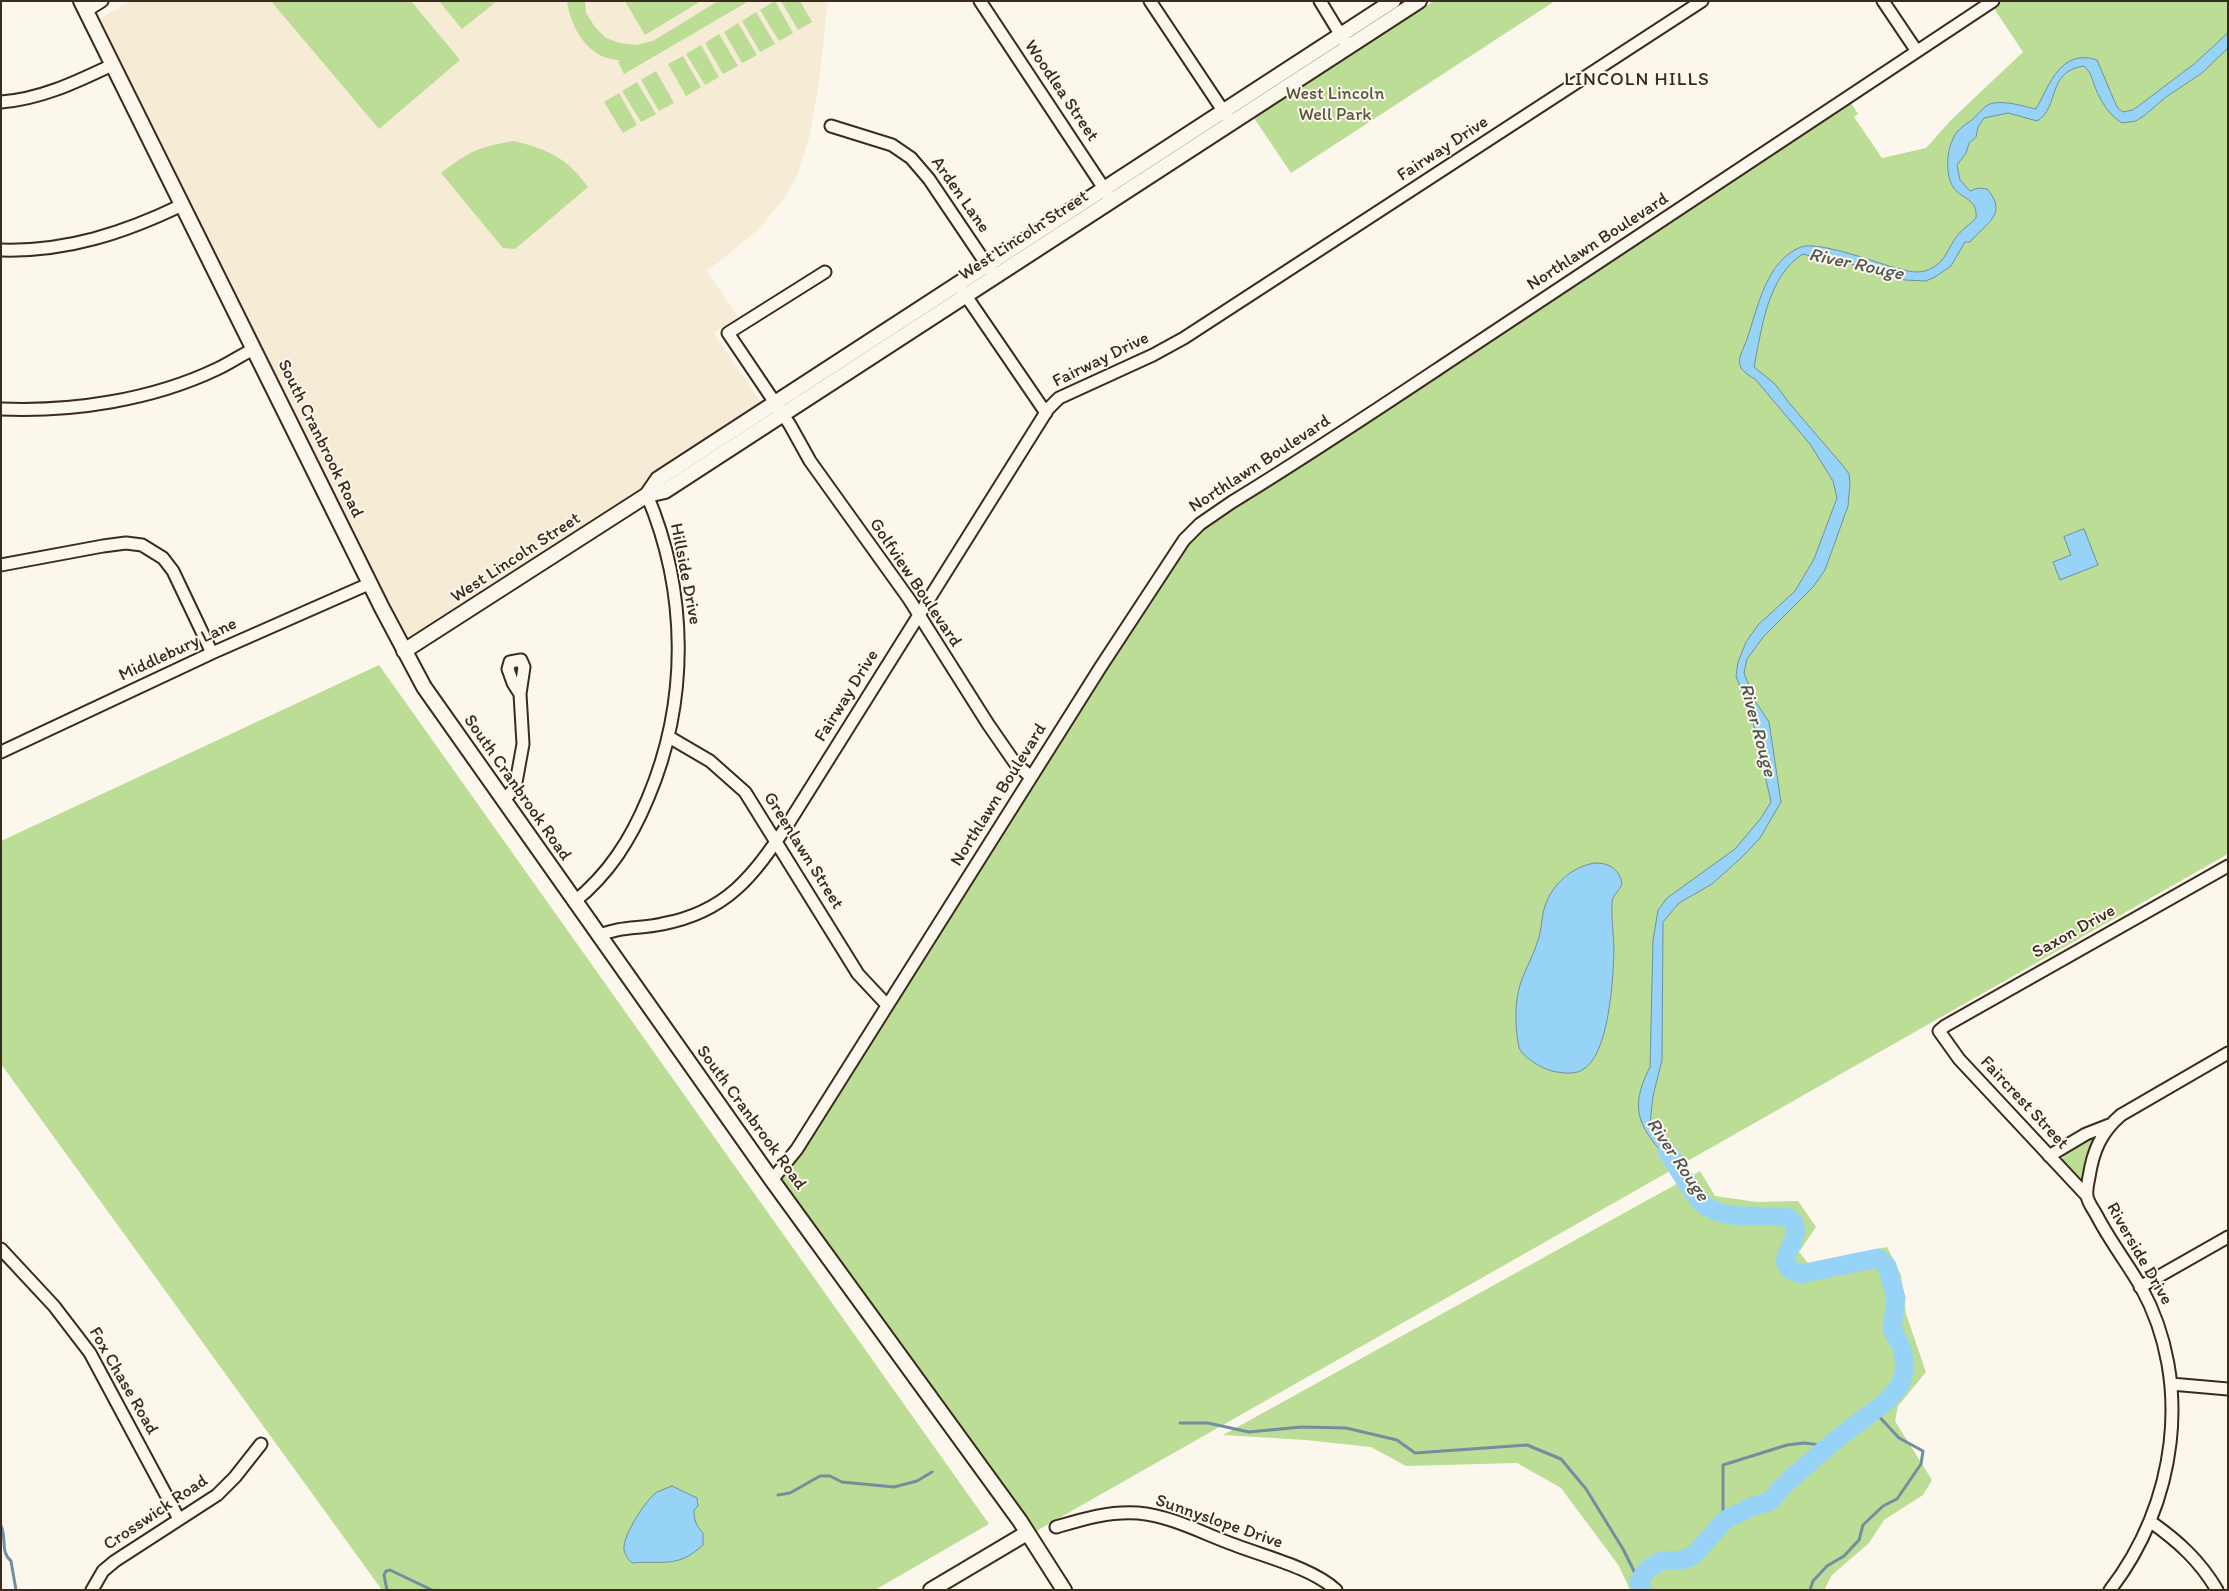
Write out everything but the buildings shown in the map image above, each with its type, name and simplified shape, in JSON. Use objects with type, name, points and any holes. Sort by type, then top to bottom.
[{"type":"street","points":[[83,6],[102,1]]},
{"type":"street","name":"Woodlea Street","points":[[980,1],[1109,194]]},
{"type":"street","points":[[1150,1],[1232,123]]},
{"type":"street","points":[[1320,1],[1348,48]]},
{"type":"street","name":"West Lincoln Street","points":[[404,651],[647,495],[665,491],[958,284],[991,271],[1109,194],[1224,111],[1393,1]]},
{"type":"street","name":"West Lincoln Street","points":[[1109,194],[1232,123],[1420,1]]},
{"type":"street","name":"Fairway Drive","points":[[598,936],[616,929],[670,922],[705,911],[719,904],[742,886],[776,841],[1053,404],[1065,394],[1153,355],[1184,338],[1702,1]]},
{"type":"street","points":[[1883,1],[1916,50]]},
{"type":"street","name":"Northlawn Boulevard","points":[[772,1180],[797,1149],[1157,580],[1184,540],[1195,528],[1749,164],[1916,50],[1993,1]]},
{"type":"street","name":"South Cranbrook Road","points":[[83,6],[404,651],[436,706],[772,1180],[1027,1533],[1064,1590]]},
{"type":"street","points":[[1,102],[58,90],[112,65]]},
{"type":"street","name":"Arden Lane","points":[[831,126],[892,145],[911,158],[929,179],[991,271]]},
{"type":"street","points":[[1,250],[47,248],[98,239],[144,223],[182,205]]},
{"type":"street","name":"West Lincoln Street","points":[[779,409],[966,296],[991,271]]},
{"type":"street","name":"Golfview Boulevard","points":[[825,272],[728,333],[779,409],[814,468],[918,615],[962,686],[1008,754],[1031,777]]},
{"type":"street","points":[[958,284],[1046,413]]},
{"type":"street","points":[[1,410],[100,403],[142,394],[216,369],[254,349]]},
{"type":"street","name":"Hillside Drive","points":[[574,902],[604,874],[626,843],[657,777],[669,737],[677,686],[678,624],[668,564],[655,514],[647,495]]},
{"type":"street","points":[[1,565],[103,546],[126,543],[142,545],[163,558],[173,571],[212,653]]},
{"type":"street","name":"Middlebury Lane","points":[[1,752],[212,653],[371,583]]},
{"type":"street","points":[[503,801],[512,794],[517,782],[523,744],[520,694]]},
{"type":"street","name":"Greenlawn Street","points":[[669,737],[710,761],[736,783],[754,805],[858,974],[887,1005]]},
{"type":"street","name":"Saxon Drive","points":[[1939,1031],[1944,1026],[2012,987],[2228,866]]},
{"type":"street","name":"Faircrest Street","points":[[1939,1031],[1955,1055],[2087,1196]]},
{"type":"street","name":"Riverside Drive","points":[[2110,1590],[2130,1563],[2151,1522],[2168,1460],[2172,1424],[2171,1384],[2170,1369],[2158,1326],[2140,1287],[2102,1226],[2087,1196],[2091,1166],[2096,1149],[2110,1125],[2121,1115],[2228,1053]]},
{"type":"street","points":[[2048,1156],[2086,1134],[2110,1125]]},
{"type":"street","points":[[2140,1287],[2228,1237]]},
{"type":"street","name":"Fox Chase Road","points":[[1,1249],[54,1306],[90,1353],[179,1519]]},
{"type":"street","points":[[2171,1384],[2228,1389]]},
{"type":"street","name":"Crosswick Road","points":[[92,1590],[98,1578],[108,1566],[207,1502],[225,1488],[260,1444]]},
{"type":"street","name":"Sunnyslope Drive","points":[[1056,1527],[1111,1513],[1139,1513],[1157,1516],[1297,1568],[1336,1590]]},
{"type":"street","points":[[2151,1522],[2188,1551],[2201,1564],[2217,1590]]},
{"type":"street","points":[[931,1590],[1027,1533]]},
{"type":"shaded area","points":[[130,1],[828,1],[818,90],[809,138],[797,175],[787,194],[759,229],[707,271],[738,317],[714,333],[770,416],[404,651],[91,24]]},
{"type":"green space","points":[[271,1],[411,1],[460,60],[379,129]]},
{"type":"green space","points":[[439,1],[497,1],[462,29]]},
{"type":"green space","points":[[567,1],[585,1],[586,13],[595,27],[606,38],[620,43],[636,45],[653,41],[718,1],[749,1],[624,74],[618,62],[620,60],[609,59],[599,55],[583,41],[569,12]]},
{"type":"green space","points":[[625,1],[701,1],[645,35]]},
{"type":"green space","points":[[775,1],[793,33],[779,41],[760,10]]},
{"type":"green space","points":[[781,1],[800,1],[812,22],[798,30]]},
{"type":"green space","name":"West Lincoln Well Park","points":[[1434,1],[1555,1],[1291,173],[1254,118]]},
{"type":"green space","points":[[2004,1],[2228,1],[2228,854],[1031,1534],[777,1177],[1185,532],[1767,147],[1851,103],[1858,114],[1854,117],[1882,158],[1926,148],[1951,120],[2023,52],[1993,7]]},
{"type":"green space","points":[[756,12],[775,44],[760,52],[742,21]]},
{"type":"green space","points":[[738,23],[757,55],[742,63],[724,32]]},
{"type":"green space","points":[[719,34],[738,66],[723,74],[705,43]]},
{"type":"green space","points":[[701,45],[719,77],[705,85],[686,54]]},
{"type":"green space","points":[[683,56],[701,87],[686,96],[668,64]]},
{"type":"green space","points":[[656,71],[674,103],[659,111],[641,80]]},
{"type":"green space","points":[[637,82],[656,114],[641,122],[622,91]]},
{"type":"green space","points":[[619,93],[637,125],[623,133],[604,102]]},
{"type":"green space","points":[[514,141],[556,156],[565,162],[588,187],[515,249],[503,248],[441,173],[475,151],[491,145]]},
{"type":"green space","points":[[379,665],[989,1524],[875,1590],[382,1590],[1,1064],[1,841]]},
{"type":"green space","points":[[2091,1137],[2093,1141],[2083,1180],[2079,1181],[2067,1170],[2061,1160],[2066,1153]]},
{"type":"green space","points":[[1700,1171],[1715,1196],[1757,1202],[1798,1201],[1816,1227],[1799,1252],[1808,1263],[1887,1247],[1901,1275],[1906,1314],[1926,1372],[1898,1406],[1895,1421],[1932,1480],[1923,1495],[1884,1520],[1869,1543],[1832,1575],[1824,1590],[1630,1590],[1619,1566],[1561,1488],[1517,1463],[1406,1466],[1371,1447],[1306,1440],[1223,1435]]},
{"type":"water","name":"River Rouge","points":[[2228,33],[2228,48],[2202,73],[2166,97],[2136,121],[2122,123],[2109,112],[2097,93],[2090,73],[2084,66],[2072,69],[2058,82],[2049,108],[2037,121],[2008,113],[1984,118],[1978,127],[1976,137],[1969,143],[1966,153],[1957,165],[1960,180],[1970,191],[1978,188],[1987,189],[1996,205],[1996,212],[1993,218],[1970,242],[1965,242],[1951,266],[1935,277],[1926,281],[1905,280],[1857,265],[1832,262],[1803,254],[1781,276],[1774,290],[1768,304],[1754,367],[1775,384],[1849,474],[1848,506],[1825,570],[1813,587],[1764,636],[1747,659],[1744,673],[1755,701],[1769,722],[1781,802],[1760,838],[1741,858],[1712,884],[1679,903],[1663,922],[1662,1060],[1653,1096],[1650,1124],[1672,1146],[1684,1170],[1679,1173],[1649,1136],[1639,1113],[1642,1085],[1650,1067],[1653,940],[1658,910],[1667,898],[1735,849],[1761,818],[1771,802],[1754,726],[1736,676],[1738,662],[1746,642],[1758,625],[1795,591],[1814,559],[1837,498],[1833,481],[1810,444],[1755,379],[1747,374],[1740,365],[1741,355],[1765,285],[1780,262],[1789,253],[1801,247],[1809,246],[1844,252],[1911,272],[1921,272],[1932,268],[1941,262],[1959,233],[1976,218],[1974,206],[1958,193],[1951,183],[1948,171],[1948,156],[1954,136],[1985,107],[1994,103],[2005,103],[2036,109],[2058,71],[2074,59],[2085,58],[2097,60],[2117,107],[2123,112],[2133,110],[2194,64]]},
{"type":"water","points":[[2084,529],[2098,565],[2060,580],[2053,562],[2071,555],[2064,537]]},
{"type":"water","points":[[1595,863],[1605,864],[1613,868],[1619,874],[1622,883],[1612,903],[1614,952],[1608,1016],[1604,1034],[1591,1062],[1575,1073],[1556,1072],[1543,1068],[1521,1052],[1516,1023],[1517,998],[1523,977],[1539,938],[1548,898],[1564,877],[1579,868]]},
{"type":"water","points":[[672,1486],[697,1498],[698,1506],[694,1510],[694,1517],[703,1533],[703,1545],[685,1558],[669,1562],[632,1563],[626,1556],[624,1549],[625,1540],[632,1525],[652,1496]]},
{"type":"waterway","name":"River Rouge","points":[[1642,1590],[1639,1581],[1649,1568],[1661,1561],[1682,1560],[1694,1555],[1725,1520],[1753,1506],[1769,1502],[1787,1482],[1838,1438],[1887,1401],[1900,1385],[1905,1368],[1902,1348],[1892,1329],[1896,1298],[1887,1266],[1878,1258],[1801,1274],[1789,1269],[1785,1261],[1786,1255],[1795,1234],[1794,1224],[1790,1218],[1733,1215],[1711,1209],[1698,1199],[1667,1151]]},
{"type":"waterway","points":[[1810,1590],[1813,1581],[1827,1566],[1844,1556],[1859,1540],[1863,1525],[1883,1506],[1897,1499],[1921,1464],[1923,1451],[1899,1438],[1874,1411]]},
{"type":"waterway","points":[[1180,1423],[1208,1423],[1249,1432],[1301,1427],[1346,1428],[1397,1440],[1415,1453],[1527,1445],[1561,1459],[1586,1489],[1623,1549],[1639,1581]]},
{"type":"waterway","points":[[1723,1521],[1723,1465],[1787,1445],[1804,1443],[1830,1446]]},
{"type":"waterway","points":[[778,1495],[790,1493],[820,1476],[830,1476],[842,1482],[894,1487],[917,1481],[932,1472]]},
{"type":"waterway","points":[[1,1526],[6,1554],[11,1561],[16,1590]]},
{"type":"waterway","points":[[387,1590],[384,1575],[386,1571],[390,1570],[432,1590]]},
{"type":"district","name":"LINCOLN HILLS","points":[[1637,80]]}]
